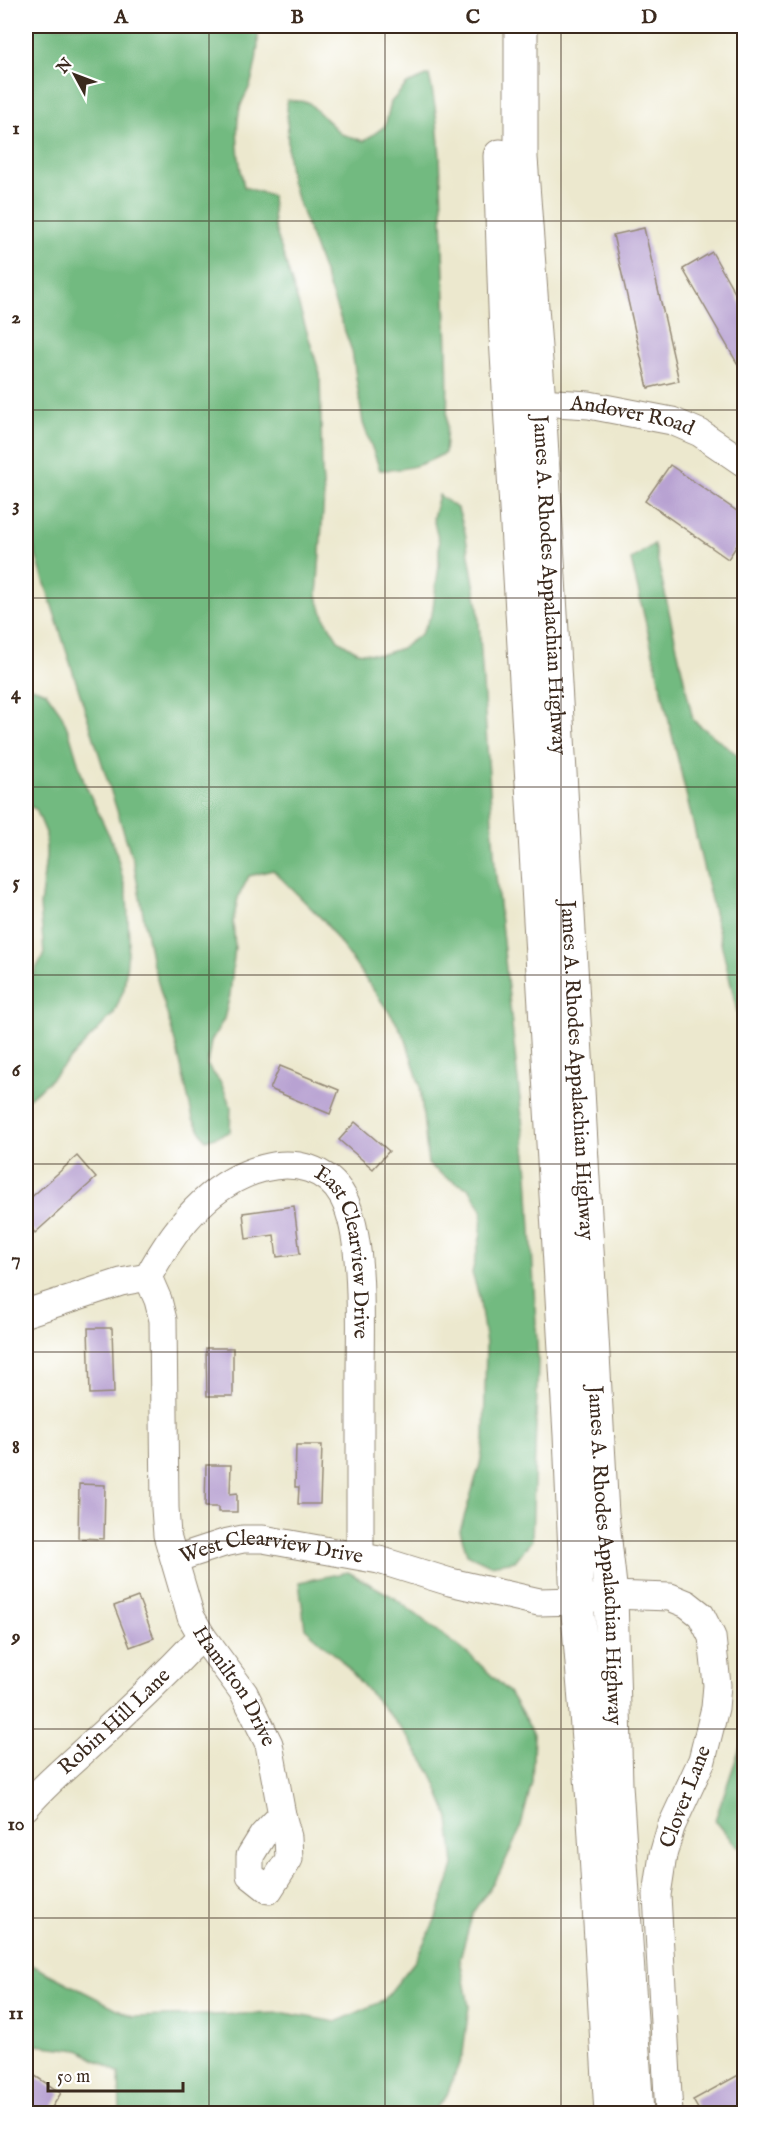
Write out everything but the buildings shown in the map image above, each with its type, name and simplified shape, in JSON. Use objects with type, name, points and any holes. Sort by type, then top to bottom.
[{"type":"highway","name":"James A. Rhodes Appalachian Highway","points":[[498,26],[502,247],[525,406],[602,1514],[611,1596],[616,1785],[637,2114]]},
{"type":"highway","name":"James A. Rhodes Appalachian Highway","points":[[521,26],[525,406],[577,1601],[593,1802],[611,2114]]},
{"type":"street","name":"Andover Road","points":[[525,406],[608,408],[672,421],[700,433],[744,463]]},
{"type":"street","name":"East Clearview Drive","points":[[148,1277],[160,1253],[190,1216],[213,1193],[245,1173],[277,1165],[294,1164],[321,1173],[332,1182],[343,1197],[351,1216],[356,1246],[360,1301],[360,1555]]},
{"type":"street","name":"West Clearview Drive","points":[[148,1277],[158,1300],[163,1320],[165,1508],[167,1535],[175,1559],[224,1543],[253,1539],[360,1555],[500,1594],[539,1602],[577,1601],[611,1596]]},
{"type":"street","points":[[26,1313],[121,1282],[148,1277]]},
{"type":"street","name":"Hamilton Drive","points":[[175,1559],[191,1617],[202,1636],[244,1693],[269,1744],[282,1815]]},
{"type":"street","name":"Clover Lane","points":[[611,1596],[670,1598],[687,1604],[701,1614],[710,1629],[716,1666],[715,1708],[710,1734],[702,1760],[671,1827],[658,1878],[657,1911],[669,2114]]},
{"type":"street","name":"Robin Hill Lane","points":[[26,1807],[39,1791],[137,1701],[202,1636]]},
{"type":"green space","points":[[26,26],[258,26],[254,71],[238,117],[239,158],[244,187],[272,196],[274,225],[320,374],[324,496],[317,596],[325,619],[338,640],[357,652],[380,655],[402,648],[421,634],[432,614],[439,565],[439,542],[433,518],[439,495],[458,509],[465,532],[478,607],[495,867],[528,1174],[538,1362],[532,1540],[515,1561],[490,1565],[467,1554],[460,1531],[480,1464],[484,1440],[486,1344],[479,1296],[472,1273],[481,1234],[482,1210],[470,1189],[447,1178],[428,1164],[420,1086],[406,1040],[394,1019],[325,922],[273,870],[249,876],[238,898],[233,922],[235,947],[230,995],[224,1019],[211,1041],[207,1065],[221,1083],[231,1107],[230,1132],[206,1140],[193,1119],[177,1049],[151,958],[134,864],[26,524]]},
{"type":"green space","points":[[429,75],[439,139],[441,182],[448,376],[445,453],[414,466],[380,470],[363,423],[352,351],[291,181],[288,157],[287,100],[308,102],[341,134],[364,141],[385,126],[391,102],[407,84]]},
{"type":"green space","points":[[654,544],[693,720],[744,760],[744,1125],[740,1023],[631,560]]},
{"type":"green space","points":[[26,685],[46,692],[61,713],[70,735],[84,782],[115,848],[127,895],[129,942],[124,989],[114,1013],[48,1082],[29,1098],[26,1098],[26,979],[32,976],[44,954],[40,906],[46,857],[46,833],[36,809],[26,805]]},
{"type":"green space","points":[[348,1572],[393,1597],[472,1657],[509,1692],[534,1734],[532,1782],[520,1830],[499,1874],[473,1912],[460,1959],[469,2006],[463,2053],[446,2097],[430,2113],[120,2113],[119,2073],[79,2050],[26,2044],[26,1962],[133,2017],[285,2013],[336,2022],[383,2001],[415,1961],[438,1914],[454,1866],[449,1818],[432,1774],[404,1732],[341,1660],[305,1628],[299,1582]]},
{"type":"green space","points":[[744,1736],[744,1849],[735,1845],[715,1820]]}]
